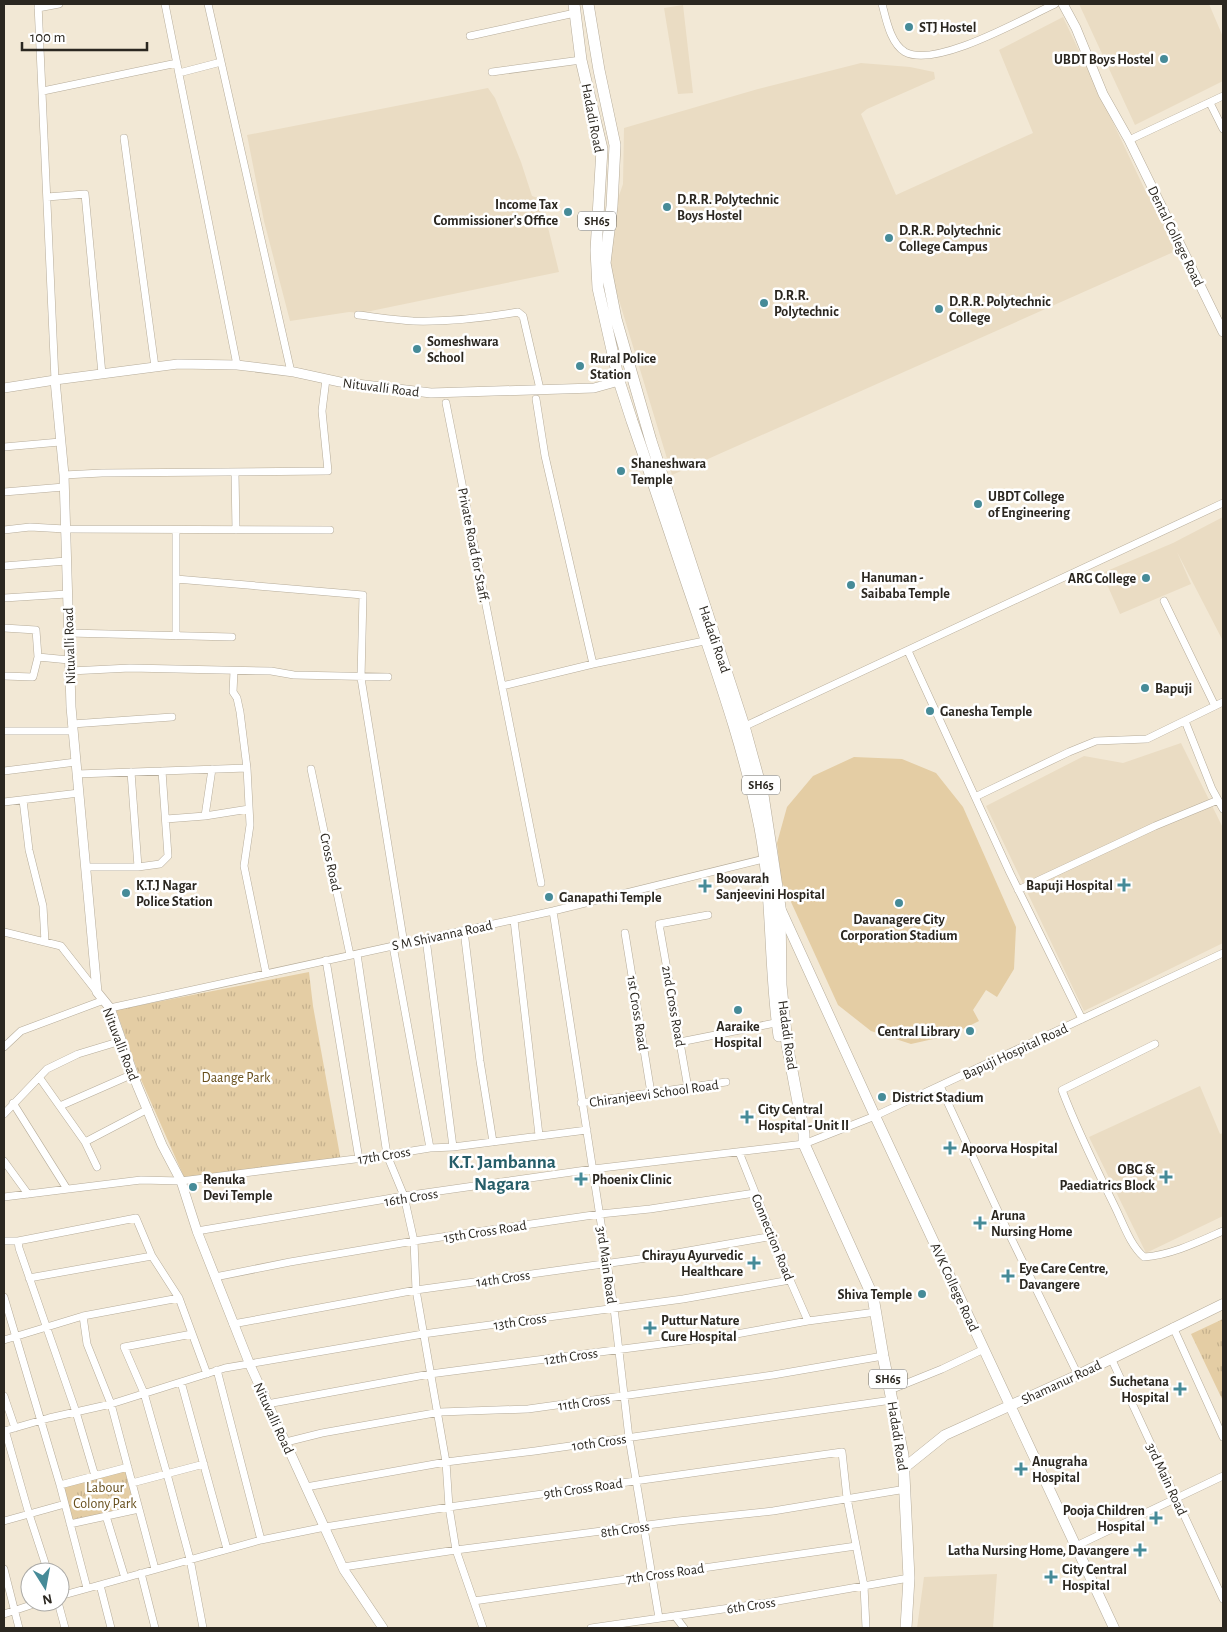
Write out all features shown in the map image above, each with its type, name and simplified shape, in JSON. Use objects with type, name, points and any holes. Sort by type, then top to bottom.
[{"type":"main road","name":"Hadadi Road","points":[[588,4],[615,145],[612,206],[605,263],[616,319],[710,640]]},
{"type":"main road","name":"Hadadi Road","points":[[574,8],[581,60],[602,149],[596,250],[598,288],[619,381],[763,795],[769,858],[780,907],[776,941],[781,985],[781,1022],[804,1134],[804,1144],[873,1297],[906,1488],[909,1578],[906,1628]]},
{"type":"main road","points":[[769,858],[776,941],[797,946]]},
{"type":"main road","name":"AVK College Road","points":[[780,907],[875,1116],[1114,1628]]},
{"type":"main road","name":"Shamanur Road","points":[[904,1468],[945,1434],[1078,1375],[1223,1304]]},
{"type":"street","points":[[55,380],[38,6],[59,4]]},
{"type":"street","points":[[165,4],[236,365]]},
{"type":"street","points":[[208,4],[291,372]]},
{"type":"street","points":[[882,4],[896,43],[905,52],[924,55],[944,53],[961,48],[1055,4]]},
{"type":"street","name":"Dental College Road","points":[[1063,4],[1076,28],[1103,94],[1129,140],[1223,332]]},
{"type":"street","points":[[470,36],[574,8]]},
{"type":"street","points":[[492,72],[581,60]]},
{"type":"street","points":[[179,73],[221,62]]},
{"type":"street","points":[[42,91],[177,63]]},
{"type":"street","points":[[1129,140],[1223,96]]},
{"type":"street","points":[[1210,103],[1223,129]]},
{"type":"street","points":[[124,138],[156,367]]},
{"type":"street","points":[[47,197],[85,194],[102,374]]},
{"type":"street","points":[[358,316],[412,321],[475,319],[518,312],[523,316],[540,389]]},
{"type":"street","name":"Nituvalli Road","points":[[4,388],[178,364],[236,365],[430,393],[594,388],[619,381]]},
{"type":"street","points":[[64,475],[328,470],[322,411],[326,379]]},
{"type":"street","name":"Nituvalli Road","points":[[55,380],[64,475],[68,633],[73,727],[97,992],[107,1004],[162,1145],[181,1181],[197,1231],[233,1324],[267,1404],[343,1568],[383,1628]]},
{"type":"street","points":[[536,399],[545,456],[593,664]]},
{"type":"street","name":"Private Road for Staff.","points":[[446,403],[542,883]]},
{"type":"street","points":[[4,447],[60,442]]},
{"type":"street","points":[[235,472],[236,530]]},
{"type":"street","points":[[4,492],[64,487]]},
{"type":"street","points":[[741,728],[1223,503]]},
{"type":"street","points":[[4,530],[30,527],[65,529],[330,530]]},
{"type":"street","points":[[176,530],[176,636]]},
{"type":"street","points":[[4,566],[66,561]]},
{"type":"street","points":[[176,579],[363,595],[361,678],[404,944]]},
{"type":"street","points":[[4,598],[67,594]]},
{"type":"street","points":[[1164,601],[1215,706]]},
{"type":"street","points":[[4,628],[36,630],[38,657],[33,677],[4,676]]},
{"type":"street","points":[[68,633],[232,637]]},
{"type":"street","points":[[502,686],[593,664],[710,640]]},
{"type":"street","points":[[908,651],[1018,890],[1082,1019]]},
{"type":"street","points":[[38,657],[69,660]]},
{"type":"street","points":[[70,671],[130,668],[271,671],[294,675],[361,678],[388,677]]},
{"type":"street","points":[[234,671],[234,692],[240,712],[247,768],[250,826],[244,866],[266,973]]},
{"type":"street","points":[[975,797],[1068,752],[1096,741],[1147,740],[1223,702]]},
{"type":"street","points":[[4,731],[73,727],[172,717]]},
{"type":"street","points":[[1185,721],[1223,809]]},
{"type":"street","points":[[4,771],[76,762]]},
{"type":"street","points":[[77,774],[247,768]]},
{"type":"street","points":[[205,816],[212,769]]},
{"type":"street","name":"Cross Road","points":[[311,769],[353,955],[388,1156],[404,1196],[414,1241],[416,1290],[446,1462],[449,1507],[456,1550],[483,1628]]},
{"type":"street","points":[[86,867],[160,864],[168,856],[162,771]]},
{"type":"street","points":[[130,772],[138,866]]},
{"type":"street","points":[[4,802],[79,794]]},
{"type":"street","points":[[23,800],[29,850],[43,906],[45,942]]},
{"type":"street","points":[[1018,890],[1120,841],[1218,800]]},
{"type":"street","points":[[166,819],[205,816],[249,809]]},
{"type":"street","name":"S M Shivanna Road","points":[[4,1047],[20,1031],[107,1004],[266,973],[514,920],[769,858]]},
{"type":"street","name":"3rd Main Road","points":[[553,911],[614,1308],[628,1438],[637,1480],[659,1618]]},
{"type":"street","name":"2nd Cross Road","points":[[688,1088],[659,924],[708,915]]},
{"type":"street","points":[[514,920],[539,1136]]},
{"type":"street","points":[[464,930],[480,1061],[493,1142]]},
{"type":"street","points":[[4,932],[61,946],[97,992]]},
{"type":"street","name":"1st Cross Road","points":[[625,933],[651,1094]]},
{"type":"street","points":[[426,939],[453,1147]]},
{"type":"street","points":[[393,946],[430,1148]]},
{"type":"street","name":"Bapuji Hospital Road","points":[[804,1144],[875,1116],[1223,953]]},
{"type":"street","points":[[326,960],[358,1159]]},
{"type":"street","points":[[680,1042],[781,1022]]},
{"type":"street","points":[[4,1114],[47,1069],[78,1054],[121,1041]]},
{"type":"street","points":[[1155,1044],[1062,1090],[1117,1212],[1137,1250],[1144,1257],[1156,1256],[1223,1231]]},
{"type":"street","points":[[60,1106],[133,1074]]},
{"type":"street","points":[[39,1077],[85,1142],[97,1167]]},
{"type":"street","name":"Chiranjeevi School Road","points":[[581,1103],[726,1082]]},
{"type":"street","points":[[940,1086],[997,1209],[1078,1375]]},
{"type":"street","points":[[13,1104],[67,1189]]},
{"type":"street","points":[[85,1142],[148,1109]]},
{"type":"street","name":"17th Cross","points":[[4,1197],[141,1180],[181,1181],[388,1156],[430,1148],[453,1147],[587,1130]]},
{"type":"street","name":"16th Cross","points":[[197,1231],[404,1196],[804,1144]]},
{"type":"street","name":"Connection Road","points":[[739,1152],[808,1321]]},
{"type":"street","points":[[4,1161],[28,1194]]},
{"type":"street","name":"15th Cross Road","points":[[215,1277],[414,1241],[755,1193]]},
{"type":"street","points":[[4,1242],[136,1218],[152,1256],[179,1298],[207,1374]]},
{"type":"street","name":"14th Cross","points":[[233,1324],[416,1290],[606,1263],[773,1236]]},
{"type":"street","points":[[18,1240],[18,1248],[76,1412],[95,1476]]},
{"type":"street","points":[[29,1278],[152,1256]]},
{"type":"street","name":"13th Cross","points":[[4,1431],[40,1420],[111,1404],[217,1370],[423,1334],[683,1299],[790,1280]]},
{"type":"street","points":[[4,1297],[60,1485],[87,1588]]},
{"type":"street","points":[[4,1340],[82,1316],[179,1298]]},
{"type":"street","name":"12th Cross","points":[[267,1404],[430,1374],[730,1335],[808,1321],[876,1312]]},
{"type":"street","points":[[82,1316],[87,1344],[111,1404],[155,1570]]},
{"type":"street","points":[[1173,1327],[1223,1438]]},
{"type":"street","points":[[192,1334],[124,1347],[144,1393],[167,1474],[190,1559],[203,1628]]},
{"type":"street","name":"10th Cross","points":[[306,1487],[446,1462],[628,1438],[891,1395],[984,1349]]},
{"type":"street","name":"11th Cross","points":[[286,1442],[322,1433],[438,1413],[528,1410],[773,1375],[883,1356]]},
{"type":"street","name":"3rd Main Road","points":[[1110,1358],[1223,1599]]},
{"type":"street","points":[[217,1370],[261,1540]]},
{"type":"street","points":[[181,1382],[226,1549]]},
{"type":"street","points":[[4,1396],[15,1428]]},
{"type":"street","points":[[4,1431],[45,1562]]},
{"type":"street","name":"9th Cross Road","points":[[70,1593],[226,1549],[324,1527],[449,1507],[842,1452],[847,1498]]},
{"type":"street","points":[[132,1483],[204,1464]]},
{"type":"street","points":[[60,1485],[128,1467]]},
{"type":"street","points":[[1076,1546],[1223,1476]]},
{"type":"street","name":"8th Cross","points":[[343,1568],[456,1550],[773,1511],[906,1488]]},
{"type":"street","points":[[847,1498],[864,1586],[866,1628]]},
{"type":"street","points":[[4,1521],[65,1504]]},
{"type":"street","points":[[70,1524],[139,1509]]},
{"type":"street","points":[[106,1516],[125,1578]]},
{"type":"street","name":"7th Cross Road","points":[[474,1601],[651,1574],[856,1546]]},
{"type":"street","points":[[4,1568],[18,1628]]},
{"type":"street","points":[[141,1573],[155,1628]]},
{"type":"street","name":"6th Cross","points":[[591,1628],[625,1626],[659,1618],[772,1602],[909,1578]]},
{"type":"street","points":[[100,1585],[111,1628]]},
{"type":"street","points":[[4,1614],[20,1608]]},
{"type":"street","points":[[61,1612],[65,1628]]},
{"type":"street","points":[[675,1616],[684,1628]]},
{"type":"shaded area","name":"UBDT Boys Hostel","points":[[1079,4],[1209,4],[1223,37],[1223,81],[1135,125]]},
{"type":"shaded area","points":[[683,5],[693,93],[678,94],[664,8]]},
{"type":"shaded area","name":"D.R.R. Polytechnic College Campus","points":[[1063,17],[1145,190],[1178,250],[672,475],[605,254],[609,225],[623,184],[624,128],[758,89],[861,63],[910,67],[934,72],[935,79],[867,109],[861,114],[896,195],[1033,133],[999,50]]},
{"type":"shaded area","points":[[488,88],[495,98],[521,162],[532,196],[541,199],[559,272],[361,313],[349,312],[290,321],[264,221],[247,135]]},
{"type":"shaded area","points":[[1223,517],[1223,641],[1177,552],[1191,584],[1120,614],[1102,573],[1173,543]]},
{"type":"shaded area","name":"Bapuji Hospital","points":[[1181,743],[1223,828],[1223,943],[1084,1011],[986,806],[1084,756],[1123,763]]},
{"type":"shaded area","name":"OBG & Paediatrics Block","points":[[1200,1086],[1220,1134],[1223,1133],[1223,1216],[1146,1253],[1089,1137]]},
{"type":"shaded area","points":[[997,1574],[993,1628],[917,1628],[924,1577]]},
{"type":"green space","name":"Davanagere City Corporation Stadium","points":[[854,757],[902,759],[936,773],[963,807],[1016,927],[1014,969],[997,997],[986,990],[973,1010],[979,1021],[951,1035],[911,1044],[871,1031],[838,1005],[781,880],[777,843],[787,807],[813,776]]},
{"type":"green space","name":"Daange Park","points":[[309,972],[313,1006],[341,1161],[184,1177],[139,1075],[116,1010]]},
{"type":"green space","points":[[1223,1319],[1223,1401],[1191,1334]]},
{"type":"green space","name":"Labour Colony Park","points":[[128,1467],[139,1509],[70,1524],[60,1485]]},
{"type":"place","name":"STJ Hostel","points":[[909,27]]},
{"type":"place","name":"UBDT Boys Hostel","points":[[1164,59]]},
{"type":"place","name":"D.R.R. Polytechnic Boys Hostel","points":[[667,207]]},
{"type":"place","name":"Income Tax Commissioner's Office","points":[[568,212]]},
{"type":"place","name":"D.R.R. Polytechnic College Campus","points":[[889,238]]},
{"type":"place","name":"D.R.R. Polytechnic","points":[[764,303]]},
{"type":"place","name":"D.R.R. Polytechnic College","points":[[939,309]]},
{"type":"place","name":"Someshwara School","points":[[417,349]]},
{"type":"place","name":"Rural Police Station","points":[[580,366]]},
{"type":"place","name":"Shaneshwara Temple","points":[[621,471]]},
{"type":"place","name":"UBDT College of Engineering","points":[[978,504]]},
{"type":"place","name":"ARG College","points":[[1146,578]]},
{"type":"place","name":"Hanuman - Saibaba Temple","points":[[851,585]]},
{"type":"place","name":"Bapuji","points":[[1145,688]]},
{"type":"place","name":"Ganesha Temple","points":[[930,711]]},
{"type":"place","name":"Bapuji Hospital","points":[[1124,885]]},
{"type":"place","name":"Boovarah Sanjeevini Hospital","points":[[705,886]]},
{"type":"place","name":"K.T.J Nagar Police Station","points":[[126,893]]},
{"type":"place","name":"Ganapathi Temple","points":[[549,897]]},
{"type":"place","name":"Davanagere City Corporation Stadium","points":[[899,903]]},
{"type":"place","name":"Aaraike Hospital","points":[[738,1010]]},
{"type":"place","name":"Central Library","points":[[970,1031]]},
{"type":"place","name":"District Stadium","points":[[882,1097]]},
{"type":"place","name":"City Central Hospital - Unit II","points":[[747,1117]]},
{"type":"place","name":"Apoorva Hospital","points":[[950,1148]]},
{"type":"place","name":"OBG & Paediatrics Block","points":[[1166,1177]]},
{"type":"place","name":"Phoenix Clinic","points":[[581,1179]]},
{"type":"place","name":"Renuka Devi Temple","points":[[193,1187]]},
{"type":"place","name":"Aruna Nursing Home","points":[[980,1223]]},
{"type":"place","name":"Chirayu Ayurvedic Healthcare","points":[[754,1263]]},
{"type":"place","name":"Eye Care Centre, Davangere","points":[[1008,1276]]},
{"type":"place","name":"Shiva Temple","points":[[922,1294]]},
{"type":"place","name":"Puttur Nature Cure Hospital","points":[[650,1328]]},
{"type":"place","name":"Suchetana Hospital","points":[[1180,1389]]},
{"type":"place","name":"Anugraha Hospital","points":[[1021,1469]]},
{"type":"place","name":"Pooja Children Hospital","points":[[1156,1518]]},
{"type":"place","name":"Latha Nursing Home, Davangere","points":[[1140,1550]]},
{"type":"place","name":"City Central Hospital","points":[[1051,1577]]},
{"type":"district","name":"K.T. Jambanna Nagara","points":[[502,1172]]}]
